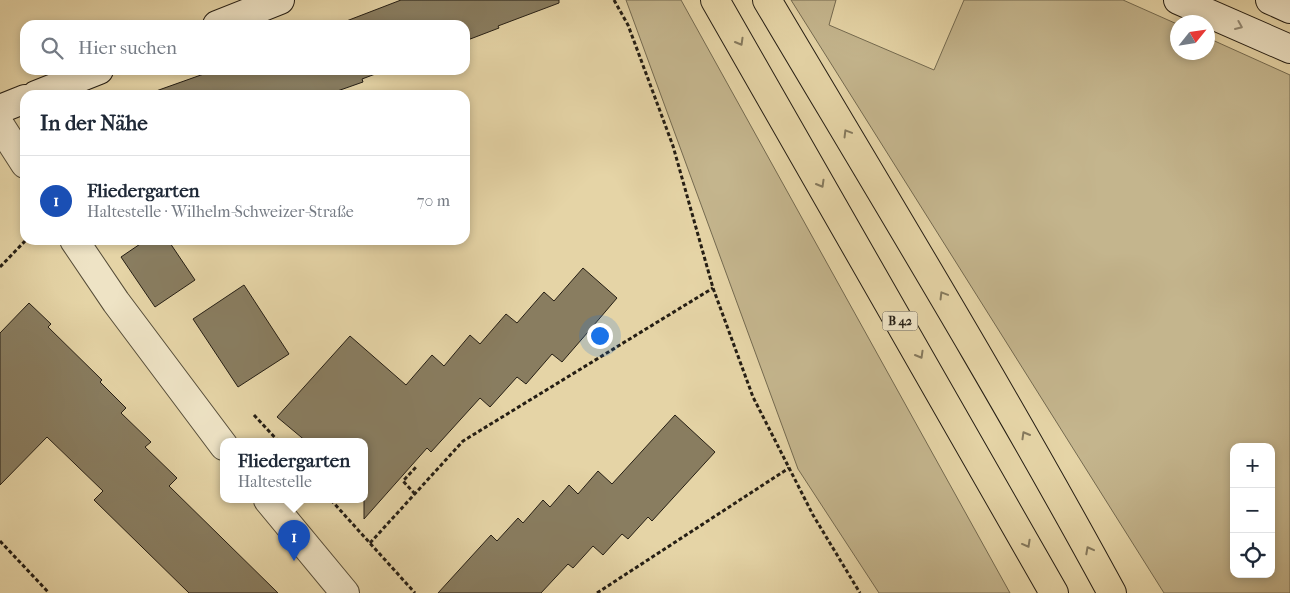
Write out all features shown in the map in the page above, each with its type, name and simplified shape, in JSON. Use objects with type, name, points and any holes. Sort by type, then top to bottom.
[{"type":"highway","name":"B 42","points":[[715,0],[1054,593]]},
{"type":"highway","points":[[772,4],[978,354],[1112,593]]},
{"type":"street","points":[[230,20],[280,0]]},
{"type":"street","points":[[1178,0],[1290,49]]},
{"type":"street","points":[[1270,0],[1290,9]]},
{"type":"street","points":[[49,90],[86,75]]},
{"type":"street","points":[[0,109],[20,101]]},
{"type":"street","points":[[0,125],[20,156]]},
{"type":"street","points":[[77,245],[116,302],[220,441]]},
{"type":"street","points":[[270,503],[345,593]]},
{"type":"path","points":[[614,0],[628,25],[673,146],[713,288],[754,397],[813,515],[860,593]]},
{"type":"path","points":[[0,267],[21,245]]},
{"type":"path","points":[[370,543],[463,441],[713,288]]},
{"type":"path","points":[[254,415],[275,438]]},
{"type":"path","points":[[415,494],[403,481],[416,467]]},
{"type":"path","points":[[597,593],[789,468]]},
{"type":"path","points":[[334,503],[415,593]]},
{"type":"path","points":[[0,542],[49,593]]},
{"type":"shaded area","points":[[626,0],[681,0],[1010,593],[879,593],[798,469]]},
{"type":"shaded area","points":[[791,0],[836,0],[829,25],[934,70],[964,0],[1123,0],[1170,21],[1170,60],[1215,60],[1215,41],[1290,75],[1290,593],[1164,593]]},
{"type":"building","points":[[401,0],[559,0],[559,3],[498,26],[499,28],[470,39],[470,20],[349,20]]},
{"type":"building","points":[[201,75],[373,75],[362,79],[363,82],[340,90],[159,90]]},
{"type":"building","points":[[139,245],[171,245],[195,280],[155,307],[121,257]]},
{"type":"building","points":[[583,268],[617,298],[562,362],[552,354],[526,384],[517,377],[490,407],[480,398],[431,452],[427,448],[364,519],[364,503],[368,503],[368,438],[302,438],[277,417],[350,336],[406,385],[432,355],[444,366],[470,335],[480,344],[506,314],[517,323],[544,292],[554,301]]},
{"type":"building","points":[[244,285],[289,354],[238,387],[193,319]]},
{"type":"building","points":[[29,303],[51,324],[48,327],[102,380],[100,382],[126,408],[121,413],[151,442],[145,447],[177,478],[169,486],[278,593],[189,593],[94,500],[103,491],[47,437],[0,485],[0,333]]},
{"type":"building","points":[[675,415],[715,452],[652,521],[648,517],[628,539],[622,534],[603,555],[593,546],[573,568],[568,564],[541,593],[438,593],[491,535],[497,541],[518,518],[523,523],[543,500],[550,507],[569,485],[578,494],[598,471],[612,484]]},
{"type":"place","name":"Fliedergarten","points":[[294,561]]}]
